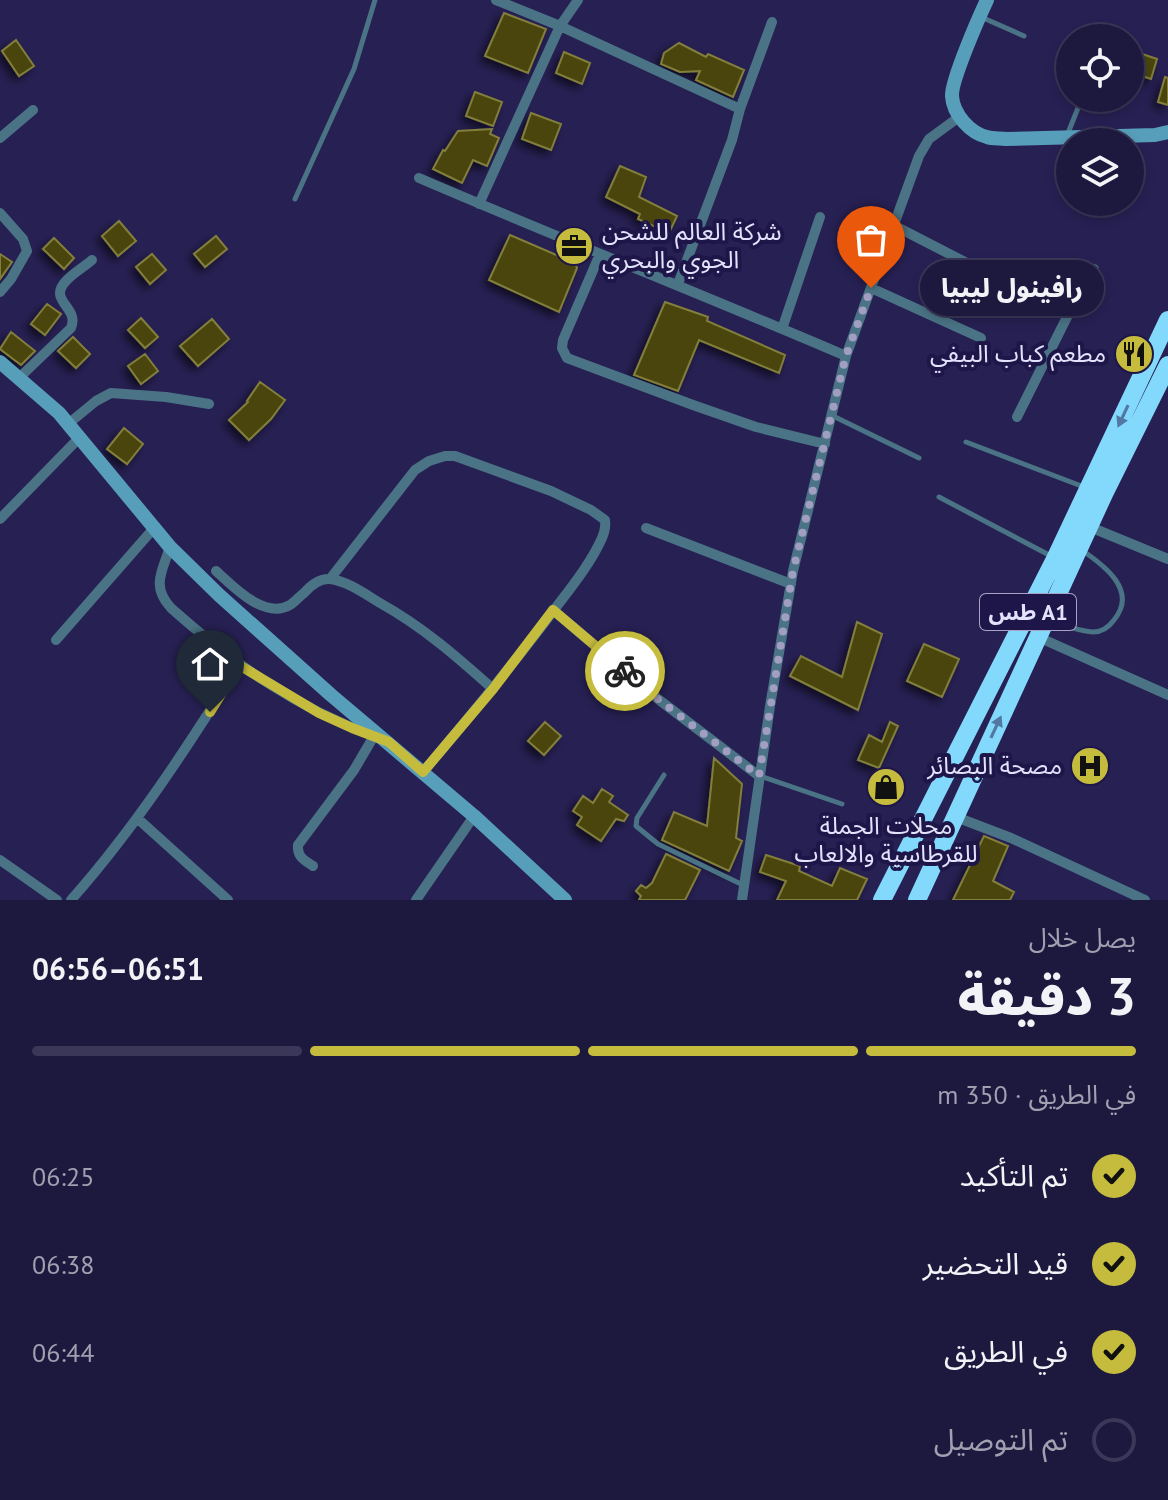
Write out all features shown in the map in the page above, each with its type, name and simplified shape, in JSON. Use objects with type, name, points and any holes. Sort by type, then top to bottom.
[{"type":"highway","name":"طس A1","points":[[882,900],[1055,559],[1168,320]]},
{"type":"highway","name":"طس A1","points":[[917,900],[1104,494],[1168,365]]},
{"type":"highway","points":[[890,900],[998,681],[1009,650]]},
{"type":"street","points":[[496,0],[740,109]]},
{"type":"street","points":[[479,204],[560,26],[578,0]]},
{"type":"street","points":[[987,0],[952,89],[954,107],[959,117],[986,137],[1056,138]]},
{"type":"street","points":[[678,284],[772,22]]},
{"type":"street","points":[[0,138],[33,110]]},
{"type":"street","points":[[742,900],[791,584],[846,356],[923,148],[929,139],[959,117]]},
{"type":"street","points":[[1144,136],[1164,136]]},
{"type":"street","points":[[419,178],[846,356]]},
{"type":"street","points":[[0,213],[23,239],[27,251],[0,292]]},
{"type":"street","points":[[782,329],[820,217]]},
{"type":"street","points":[[893,225],[1068,315]]},
{"type":"street","points":[[600,254],[563,340],[562,348],[567,358],[743,423],[825,444]]},
{"type":"street","points":[[19,378],[71,328],[73,316],[61,301],[60,290],[65,282],[92,260]]},
{"type":"street","points":[[1017,417],[1094,269]]},
{"type":"street","points":[[871,288],[981,338]]},
{"type":"street","points":[[0,362],[68,424],[170,547],[272,644],[474,816],[565,900]]},
{"type":"street","points":[[68,424],[111,393],[209,404]]},
{"type":"street","points":[[0,519],[79,438]]},
{"type":"street","points":[[330,579],[415,470],[445,456],[455,456],[551,491],[605,520],[603,536],[591,559],[493,689],[423,772]]},
{"type":"street","points":[[1090,527],[1168,559]]},
{"type":"street","points":[[56,640],[154,528]]},
{"type":"street","points":[[646,528],[791,584]]},
{"type":"street","points":[[170,547],[160,578],[160,590],[163,598],[186,621],[239,665],[319,713],[389,742]]},
{"type":"street","points":[[216,571],[251,602],[262,606],[289,606],[317,582],[325,579],[364,593],[448,648],[493,689]]},
{"type":"street","points":[[553,610],[658,699],[759,776]]},
{"type":"street","points":[[1042,629],[1168,695]]},
{"type":"street","points":[[71,900],[137,818],[239,665]]},
{"type":"street","points":[[313,866],[300,857],[298,845],[354,770],[374,736]]},
{"type":"street","points":[[416,900],[474,816]]},
{"type":"street","points":[[956,817],[1011,838],[1126,896],[1145,900]]},
{"type":"street","points":[[137,818],[228,900]]},
{"type":"street","points":[[0,860],[57,900]]},
{"type":"lane","points":[[295,199],[354,69],[375,0]]},
{"type":"lane","points":[[980,17],[1024,36]]},
{"type":"lane","points":[[832,415],[919,458]]},
{"type":"lane","points":[[966,442],[1088,489]]},
{"type":"lane","points":[[939,497],[1055,559]]},
{"type":"lane","points":[[1042,629],[1094,633],[1108,627],[1118,615],[1122,603],[1121,588],[1114,576],[1080,548]]},
{"type":"lane","points":[[664,775],[637,818],[636,826],[658,844],[744,885]]},
{"type":"lane","points":[[759,776],[842,804]]},
{"type":"building","points":[[504,13],[546,29],[528,73],[485,56]]},
{"type":"building","points":[[16,40],[34,66],[19,76],[2,51]]},
{"type":"building","points":[[679,43],[706,57],[708,54],[744,70],[733,97],[696,80],[700,71],[680,72],[661,64],[664,53]]},
{"type":"building","points":[[564,52],[590,63],[582,84],[556,73]]},
{"type":"building","points":[[1144,55],[1157,59],[1151,79],[1144,77]]},
{"type":"building","points":[[1165,77],[1168,78],[1168,105],[1158,102]]},
{"type":"building","points":[[475,92],[502,102],[493,126],[466,116]]},
{"type":"building","points":[[531,113],[561,124],[551,150],[522,139]]},
{"type":"building","points":[[492,129],[490,134],[499,138],[487,166],[473,160],[462,183],[433,169],[458,131]]},
{"type":"building","points":[[620,166],[646,177],[639,197],[677,216],[669,233],[638,219],[640,214],[606,197]]},
{"type":"building","points":[[119,221],[136,241],[118,256],[102,236]]},
{"type":"building","points":[[510,235],[575,263],[577,268],[559,312],[489,280]]},
{"type":"building","points":[[216,236],[227,249],[205,267],[194,254]]},
{"type":"building","points":[[54,238],[74,258],[64,269],[43,249]]},
{"type":"building","points":[[0,254],[12,262],[0,279]]},
{"type":"building","points":[[152,254],[166,270],[150,284],[136,267]]},
{"type":"building","points":[[665,302],[708,317],[707,321],[785,355],[779,373],[699,340],[678,391],[634,375]]},
{"type":"building","points":[[47,304],[61,314],[45,335],[31,324]]},
{"type":"building","points":[[141,318],[158,337],[145,348],[128,330]]},
{"type":"building","points":[[212,319],[229,339],[198,366],[180,346]]},
{"type":"building","points":[[11,332],[35,351],[21,365],[0,349]]},
{"type":"building","points":[[73,337],[90,354],[76,368],[58,351]]},
{"type":"building","points":[[145,354],[158,371],[141,384],[128,366]]},
{"type":"building","points":[[260,382],[285,400],[249,440],[229,420],[248,402]]},
{"type":"building","points":[[124,428],[143,444],[127,464],[107,449]]},
{"type":"building","points":[[857,622],[882,634],[858,710],[790,676],[801,656],[842,677]]},
{"type":"building","points":[[924,644],[959,659],[942,697],[907,681]]},
{"type":"building","points":[[545,722],[561,736],[544,755],[528,741]]},
{"type":"building","points":[[890,722],[898,726],[879,768],[858,760],[869,735],[882,742]]},
{"type":"building","points":[[714,758],[742,784],[736,838],[742,841],[729,871],[662,840],[674,812],[707,826]]},
{"type":"building","points":[[602,789],[613,796],[609,802],[628,815],[624,821],[616,819],[601,841],[577,825],[582,817],[573,811],[583,796],[593,803]]},
{"type":"building","points":[[984,836],[1008,846],[993,881],[1014,892],[1010,900],[953,900]]},
{"type":"building","points":[[666,854],[700,870],[685,900],[639,900],[641,896],[636,891],[641,885],[646,888],[652,883]]},
{"type":"building","points":[[766,855],[800,866],[799,871],[832,886],[840,868],[867,879],[857,900],[777,900],[786,881],[760,872]]},
{"type":"way so far","points":[[625,671],[759,776],[793,571],[846,356],[871,288]]},
{"type":"place","name":"شركة العالم للشحن الجوي والبحري","points":[[574,246]]},
{"type":"place","name":"رافينول ليبيا","points":[[871,288]]},
{"type":"place","name":"مطعم كباب البيفي","points":[[1134,354]]},
{"type":"place","name":"مصحة البصائر","points":[[1090,766]]},
{"type":"place","name":"محلات الجملة للقرطاسية والالعاب","points":[[886,787]]},
{"type":"route","points":[[210,712],[239,665],[319,713],[389,742],[423,772],[493,689],[553,610],[625,671]]}]
